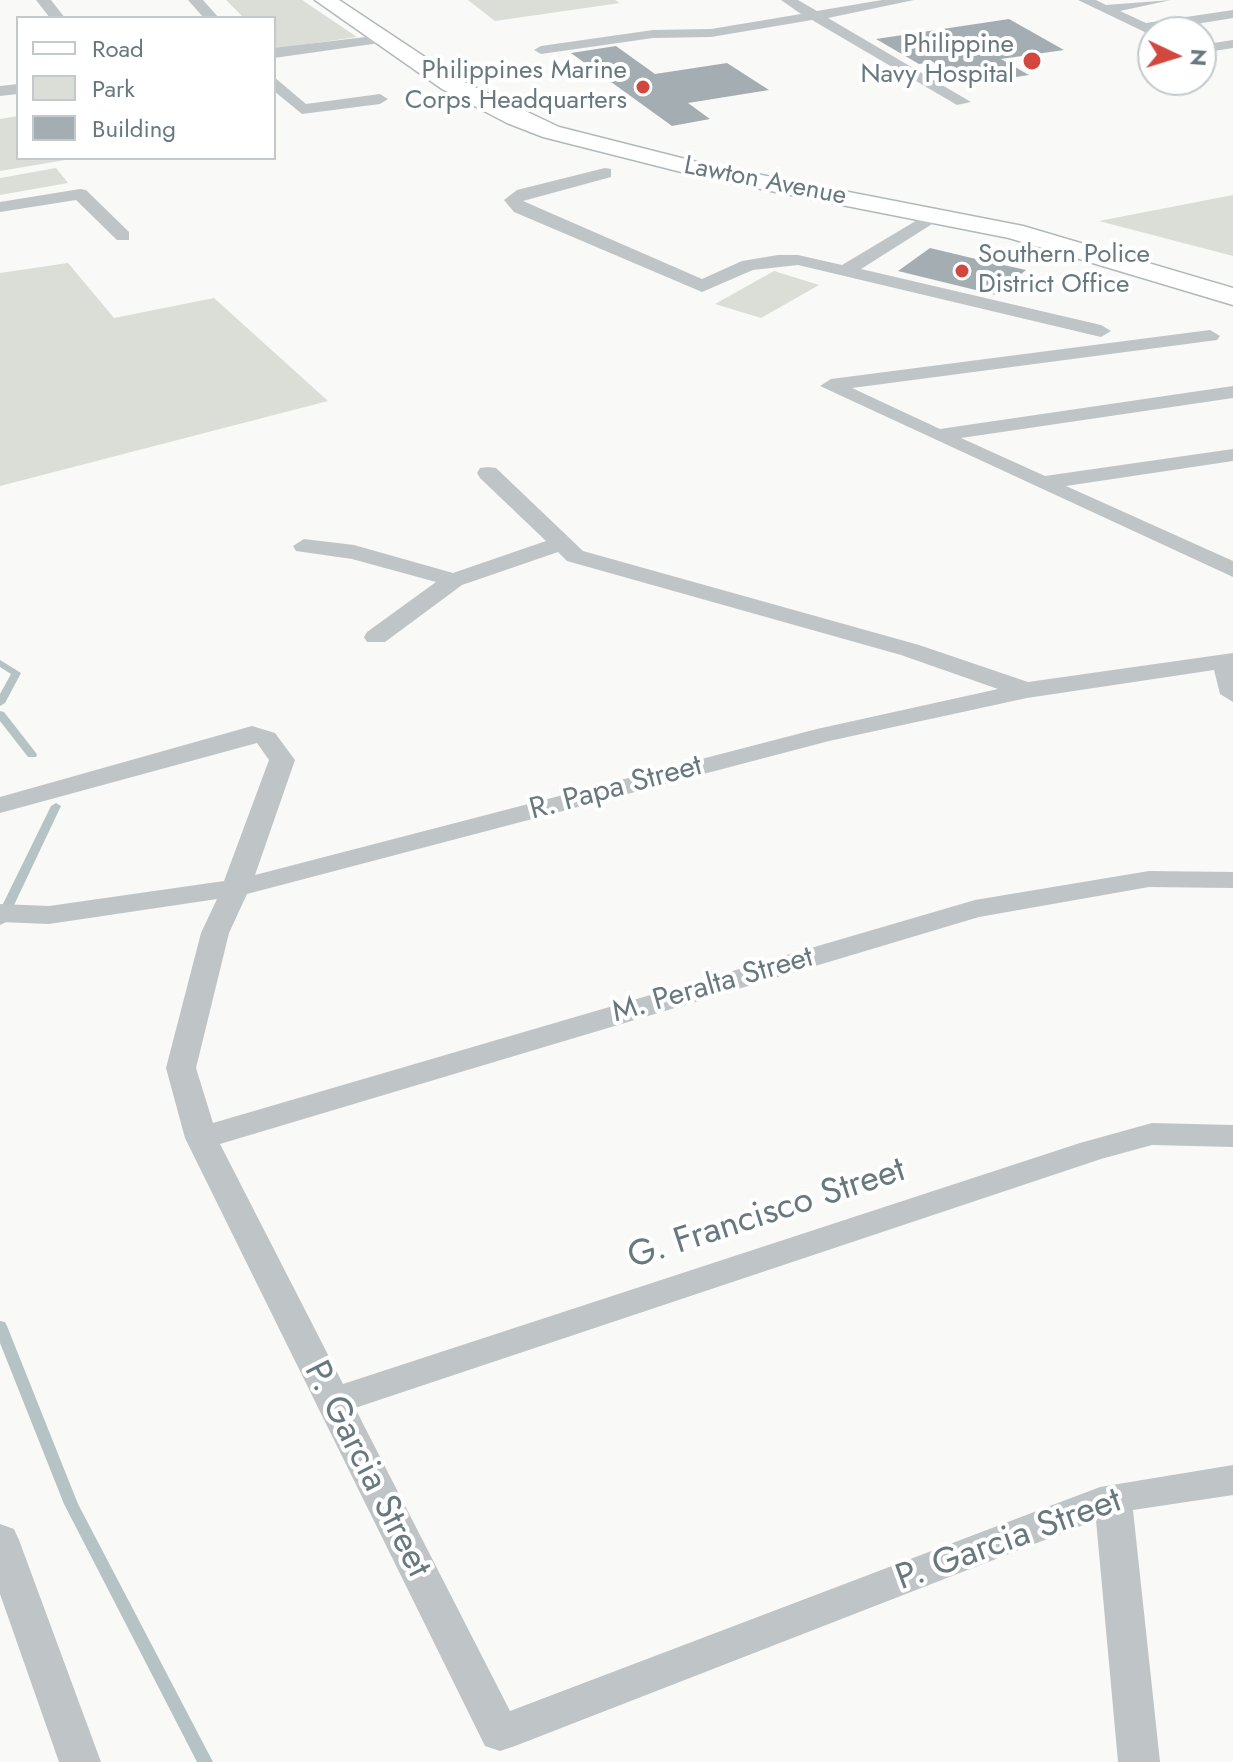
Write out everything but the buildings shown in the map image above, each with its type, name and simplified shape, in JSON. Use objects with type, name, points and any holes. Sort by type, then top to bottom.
[{"type":"main road","name":"Lawton Avenue","points":[[325,0],[483,103],[551,132],[705,171],[934,215],[1080,249],[1233,297]]},
{"type":"main road","name":"Lawton Avenue","points":[[357,0],[512,96],[619,135],[1047,222],[1233,276]]},
{"type":"street","points":[[43,0],[56,16]]},
{"type":"street","points":[[195,0],[210,16]]},
{"type":"street","points":[[788,0],[963,102]]},
{"type":"street","points":[[541,50],[653,34],[711,33],[907,0]]},
{"type":"street","points":[[1085,0],[1137,24]]},
{"type":"street","points":[[1106,9],[1164,0]]},
{"type":"street","points":[[276,53],[382,39]]},
{"type":"street","points":[[276,84],[302,109],[380,99]]},
{"type":"street","points":[[605,173],[523,194],[513,200],[514,204],[702,286],[748,265],[778,260],[847,270],[1101,331]]},
{"type":"street","points":[[0,207],[80,194],[123,236]]},
{"type":"street","points":[[847,270],[934,215]]},
{"type":"street","points":[[1210,336],[830,386],[1233,570]]},
{"type":"street","points":[[939,435],[1233,392]]},
{"type":"street","points":[[1041,483],[1233,455]]},
{"type":"street","points":[[488,473],[575,556],[910,650],[1027,690]]},
{"type":"street","points":[[376,637],[454,580],[559,544]]},
{"type":"street","points":[[304,546],[354,552],[454,580]]},
{"type":"street","points":[[1229,661],[1233,694]]},
{"type":"street","name":"R. Papa Street","points":[[0,913],[49,915],[236,888],[811,738],[1027,690],[1229,661]]},
{"type":"street","name":"P. Garcia Street","points":[[0,805],[252,734],[266,738],[282,760],[236,888],[215,933],[181,1068],[201,1138],[500,1733],[1113,1498],[1233,1480]]},
{"type":"street","name":"M. Peralta Street","points":[[201,1138],[975,909],[1149,879],[1233,880]]},
{"type":"street","name":"G. Francisco Street","points":[[331,1402],[1091,1151],[1152,1134],[1233,1136]]},
{"type":"street","points":[[1113,1498],[1139,1762]]},
{"type":"street","points":[[0,1540],[80,1762]]},
{"type":"green space","points":[[226,0],[302,0],[357,37],[276,49],[276,16],[242,16]]},
{"type":"green space","points":[[468,0],[615,0],[620,3],[495,21]]},
{"type":"green space","points":[[16,116],[16,160],[65,160],[0,171],[0,119]]},
{"type":"green space","points":[[56,168],[68,183],[0,195],[0,178]]},
{"type":"green space","points":[[1233,195],[1233,256],[1099,221]]},
{"type":"green space","points":[[68,263],[114,318],[214,298],[328,401],[0,486],[0,273]]},
{"type":"green space","points":[[774,271],[819,285],[761,318],[715,304]]},
{"type":"waterway","points":[[0,663],[16,673],[0,703]]},
{"type":"waterway","points":[[0,714],[32,755]]},
{"type":"waterway","points":[[0,922],[56,806]]},
{"type":"waterway","points":[[0,1326],[71,1504],[205,1762]]},
{"type":"place","name":"Philippine Navy Hospital","points":[[1032,61]]},
{"type":"place","name":"Philippines Marine Corps Headquarters","points":[[643,87]]},
{"type":"place","name":"Southern Police District Office","points":[[962,271]]}]
